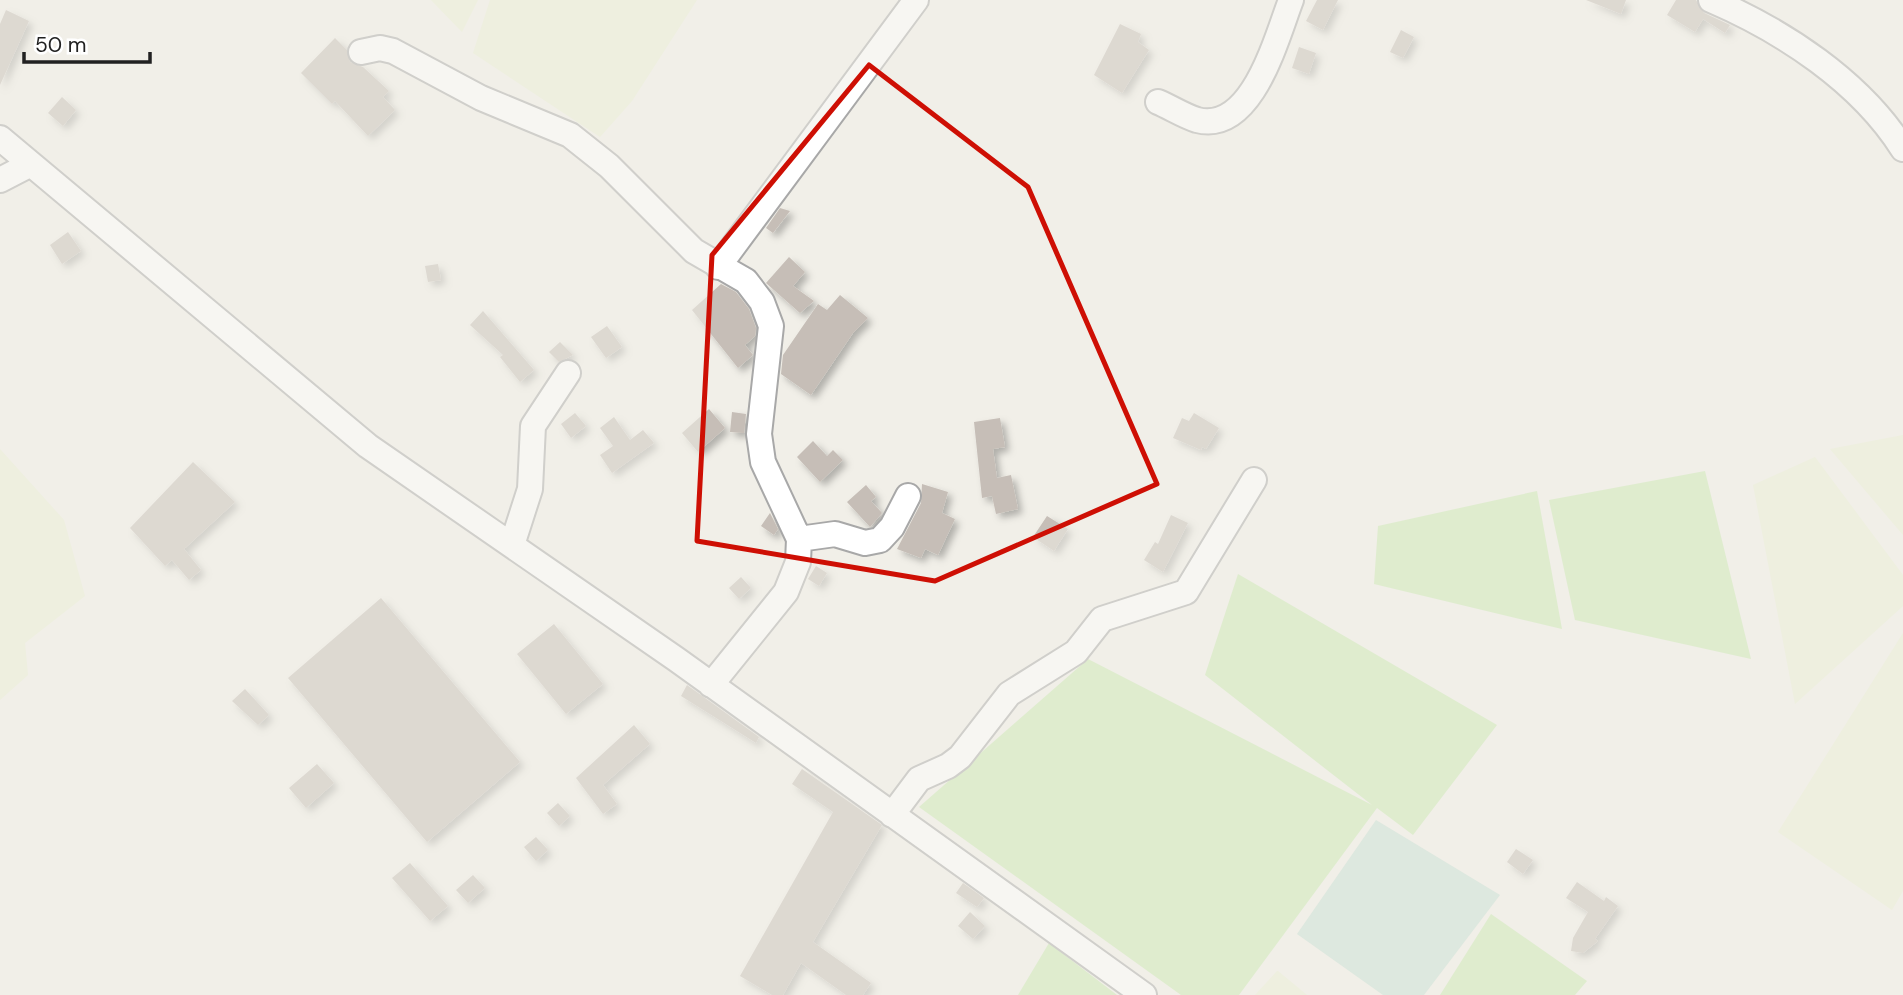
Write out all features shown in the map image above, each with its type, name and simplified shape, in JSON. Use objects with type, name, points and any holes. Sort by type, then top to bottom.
[{"type":"street","points":[[718,267],[916,0]]},
{"type":"street","points":[[1158,102],[1198,120],[1222,120],[1239,110],[1257,83],[1291,0]]},
{"type":"street","points":[[1711,0],[1803,51],[1870,106],[1903,149]]},
{"type":"street","points":[[361,52],[380,48],[393,51],[481,98],[569,135],[609,166],[694,251],[746,281],[762,302],[771,326],[760,434],[763,462],[799,539],[798,562],[786,593],[711,685]]},
{"type":"street","points":[[0,138],[342,426],[711,685],[1144,995]]},
{"type":"street","points":[[0,180],[29,165]]},
{"type":"street","points":[[512,545],[530,489],[533,426],[568,373]]},
{"type":"street","points":[[892,815],[919,779],[948,766],[960,757],[1009,694],[1076,652],[1102,619],[1186,592],[1254,480]]},
{"type":"street","points":[[799,539],[835,534],[865,543],[880,540],[892,527],[908,496]]},
{"type":"highlighted area","points":[[869,65],[1028,187],[1157,484],[935,581],[697,541],[712,255]]},
{"type":"green space","points":[[431,0],[478,0],[462,32]]},
{"type":"green space","points":[[490,0],[697,0],[632,101],[600,137],[473,53]]},
{"type":"green space","points":[[1903,435],[1903,535],[1830,449]]},
{"type":"green space","points":[[0,449],[64,520],[85,596],[25,643],[28,675],[0,700]]},
{"type":"green space","points":[[1815,457],[1903,575],[1903,606],[1795,704],[1753,485]]},
{"type":"green space","points":[[1705,471],[1751,659],[1575,620],[1549,500]]},
{"type":"green space","points":[[1537,491],[1562,629],[1374,584],[1378,526]]},
{"type":"green space","points":[[1238,574],[1497,725],[1413,835],[1377,808],[1239,995],[1181,995],[919,807],[1088,659],[1372,805],[1205,675]]},
{"type":"green space","points":[[1903,633],[1903,891],[1892,910],[1778,832]]},
{"type":"green space","points":[[1376,820],[1500,895],[1424,995],[1383,995],[1297,934]]},
{"type":"green space","points":[[1491,914],[1587,981],[1575,995],[1440,995]]},
{"type":"green space","points":[[1049,943],[1117,995],[1018,995]]},
{"type":"green space","points":[[1278,971],[1307,995],[1255,995]]},
{"type":"building","points":[[1317,0],[1338,0],[1323,30],[1306,21]]},
{"type":"building","points":[[1586,0],[1626,0],[1621,14]]},
{"type":"building","points":[[1676,0],[1696,0],[1704,13],[1730,25],[1725,33],[1703,19],[1695,32],[1667,15]]},
{"type":"building","points":[[6,10],[29,21],[0,85],[0,24]]},
{"type":"building","points":[[1120,24],[1141,34],[1138,42],[1149,50],[1122,93],[1094,75]]},
{"type":"building","points":[[1401,30],[1414,37],[1403,58],[1390,52]]},
{"type":"building","points":[[335,38],[347,50],[350,62],[363,67],[389,91],[383,97],[395,110],[368,136],[335,101],[332,104],[301,73]]},
{"type":"building","points":[[1299,47],[1316,53],[1309,74],[1292,68]]},
{"type":"building","points":[[62,97],[76,110],[63,126],[48,113]]},
{"type":"building","points":[[780,208],[790,211],[773,233],[766,228]]},
{"type":"building","points":[[68,232],[81,251],[62,264],[50,245]]},
{"type":"building","points":[[789,257],[805,272],[793,286],[814,301],[800,313],[766,283]]},
{"type":"building","points":[[438,264],[441,280],[428,282],[425,266]]},
{"type":"building","points":[[721,284],[736,292],[749,309],[756,328],[755,336],[745,345],[753,355],[738,368],[692,310]]},
{"type":"building","points":[[840,295],[868,318],[853,333],[811,395],[781,374],[783,355],[818,304],[827,310]]},
{"type":"building","points":[[483,311],[534,370],[520,382],[500,357],[503,355],[470,325]]},
{"type":"building","points":[[607,326],[622,347],[606,358],[591,337]]},
{"type":"building","points":[[560,342],[573,355],[559,362],[549,352]]},
{"type":"building","points":[[709,409],[725,428],[698,452],[682,433]]},
{"type":"building","points":[[732,412],[746,414],[744,433],[730,432]]},
{"type":"building","points":[[575,413],[586,426],[571,438],[561,424]]},
{"type":"building","points":[[1194,413],[1219,428],[1206,449],[1202,447],[1201,450],[1173,438],[1182,418],[1189,421]]},
{"type":"building","points":[[614,417],[630,440],[643,430],[654,443],[612,473],[600,455],[613,446],[600,428]]},
{"type":"building","points":[[1000,418],[1005,447],[993,449],[997,478],[1011,475],[1018,509],[996,514],[992,496],[982,498],[974,422]]},
{"type":"building","points":[[813,441],[827,456],[833,450],[843,460],[820,482],[797,457]]},
{"type":"building","points":[[193,462],[235,502],[184,549],[201,570],[189,580],[172,560],[165,566],[130,528]]},
{"type":"building","points":[[922,484],[948,492],[942,513],[955,519],[938,555],[925,549],[921,558],[897,549],[921,503]]},
{"type":"building","points":[[866,485],[876,497],[871,501],[882,513],[870,527],[847,502]]},
{"type":"building","points":[[770,513],[778,529],[774,535],[761,526]]},
{"type":"building","points":[[1171,515],[1188,523],[1163,572],[1144,560],[1155,542],[1158,544]]},
{"type":"building","points":[[1047,516],[1068,529],[1054,551],[1033,537]]},
{"type":"building","points":[[816,566],[827,573],[819,586],[808,579]]},
{"type":"building","points":[[741,577],[751,588],[739,599],[729,588]]},
{"type":"building","points":[[381,598],[520,762],[427,842],[288,678]]},
{"type":"building","points":[[554,624],[603,684],[566,714],[517,654]]},
{"type":"building","points":[[687,685],[759,737],[756,743],[681,696]]},
{"type":"building","points":[[245,689],[269,715],[258,725],[232,701]]},
{"type":"building","points":[[634,725],[650,744],[603,785],[617,804],[603,814],[576,778]]},
{"type":"building","points":[[317,764],[334,783],[306,808],[289,788]]},
{"type":"building","points":[[802,769],[882,825],[813,942],[871,983],[863,995],[846,995],[801,963],[783,995],[772,995],[740,976],[833,812],[792,784]]},
{"type":"building","points":[[558,803],[570,816],[559,826],[547,813]]},
{"type":"building","points":[[536,837],[548,850],[536,861],[524,847]]},
{"type":"building","points":[[1516,849],[1533,860],[1523,874],[1507,862]]},
{"type":"building","points":[[410,863],[448,906],[430,921],[392,878]]},
{"type":"building","points":[[473,875],[485,888],[468,903],[456,890]]},
{"type":"building","points":[[1577,882],[1604,901],[1606,897],[1618,906],[1595,939],[1598,941],[1583,953],[1571,951],[1573,938],[1588,912],[1566,898]]},
{"type":"building","points":[[963,883],[984,898],[977,907],[956,893]]},
{"type":"building","points":[[970,912],[985,926],[973,939],[958,926]]}]
